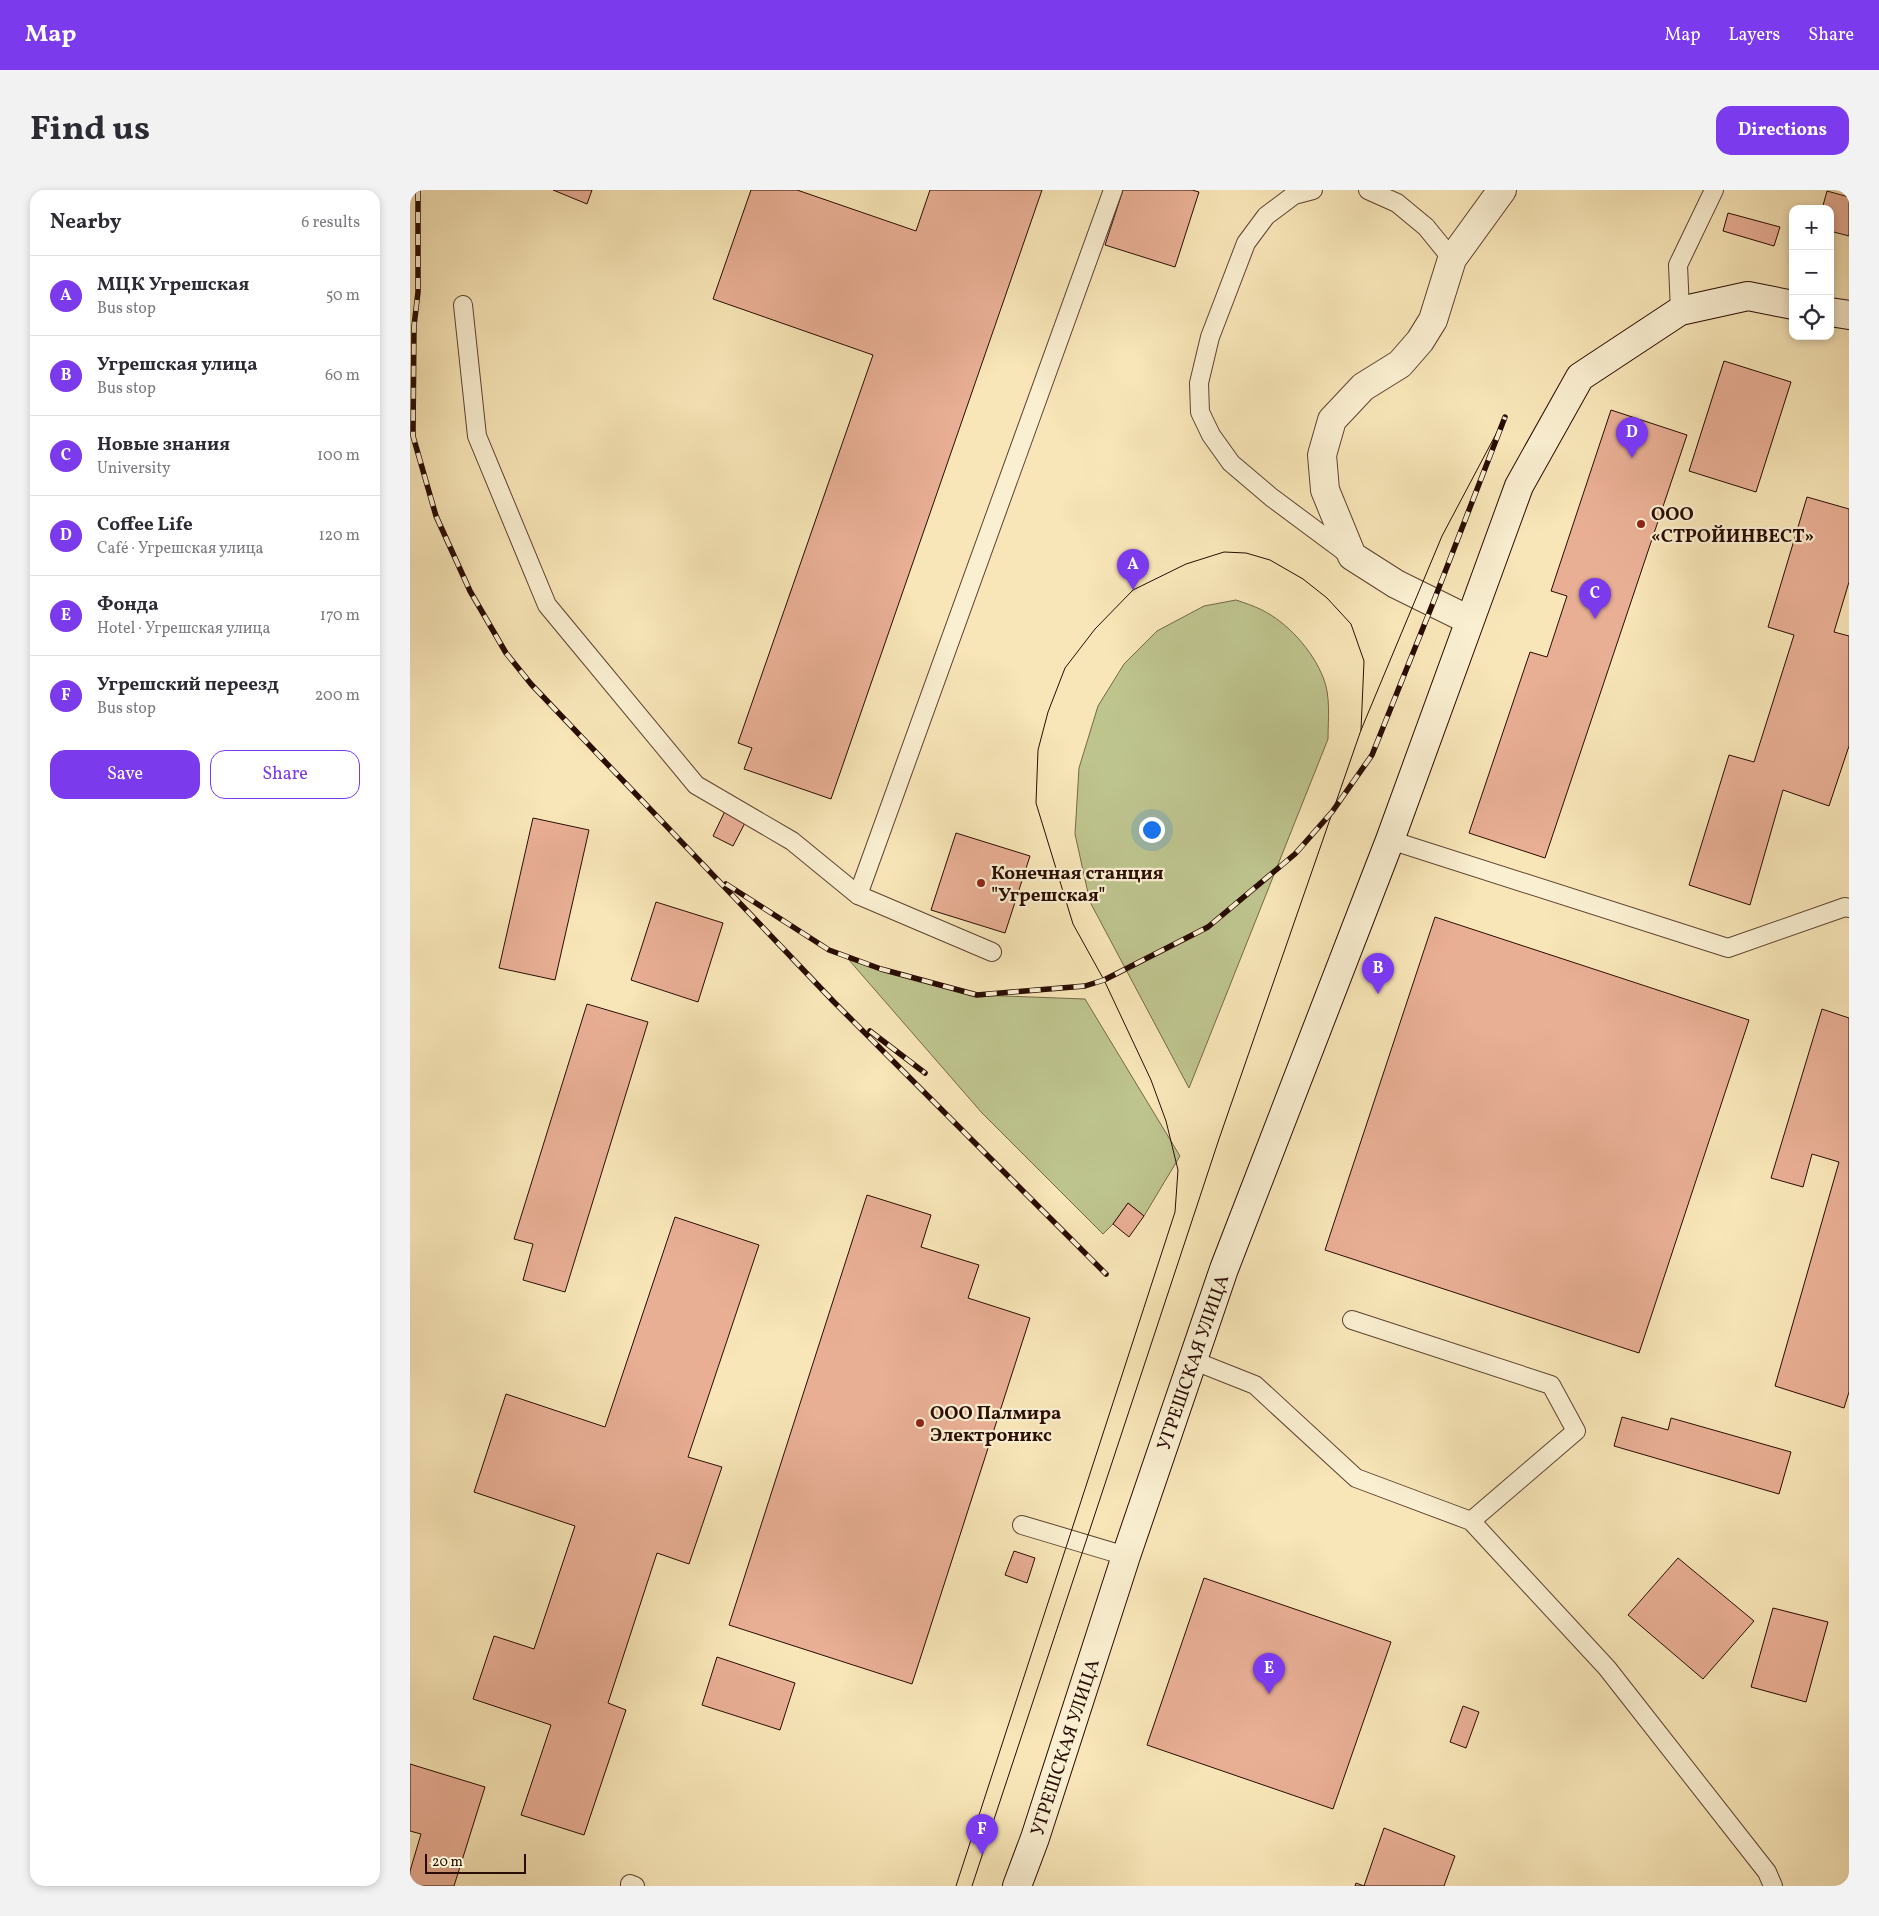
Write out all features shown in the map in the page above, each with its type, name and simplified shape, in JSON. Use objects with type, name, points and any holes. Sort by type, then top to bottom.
[{"type":"street","points":[[1469,620],[1396,584],[1352,556],[1325,490],[1322,456],[1332,420],[1363,387],[1400,364],[1420,341],[1433,320],[1452,259],[1502,190]]},
{"type":"street","points":[[1680,311],[1748,296],[1789,304]]},
{"type":"street","name":"УГРЕШСКАЯ УЛИЦА","points":[[1017,1886],[1035,1838],[1126,1556],[1192,1360],[1228,1261],[1390,840],[1519,486],[1580,377],[1680,311]]},
{"type":"street","points":[[1834,313],[1849,315]]},
{"type":"lane","points":[[858,895],[1112,190]]},
{"type":"lane","points":[[1313,190],[1294,195],[1266,216],[1246,243],[1210,337],[1199,384],[1200,412],[1211,435],[1231,463],[1271,497],[1352,556]]},
{"type":"lane","points":[[1368,190],[1397,203],[1426,227],[1452,259]]},
{"type":"lane","points":[[1680,311],[1678,265],[1714,190]]},
{"type":"lane","points":[[463,304],[477,436],[547,605],[696,784],[792,841],[858,895],[992,952]]},
{"type":"lane","points":[[1390,840],[1728,948],[1845,907],[1849,908]]},
{"type":"lane","points":[[1352,1320],[1551,1385],[1576,1431],[1471,1521]]},
{"type":"lane","points":[[1192,1360],[1255,1385],[1356,1478],[1471,1521],[1607,1668],[1767,1872],[1773,1886]]},
{"type":"lane","points":[[1022,1524],[1126,1556]]},
{"type":"green space","points":[[1236,600],[1262,610],[1281,622],[1306,647],[1326,684],[1328,739],[1189,1088],[1090,902],[1075,834],[1079,768],[1098,706],[1124,664],[1157,631],[1204,606]]},
{"type":"green space","points":[[849,960],[977,995],[1085,999],[1180,1156],[1144,1216],[1128,1203],[1113,1224],[1103,1234],[982,1113]]},
{"type":"building","points":[[553,190],[592,190],[587,204]]},
{"type":"building","points":[[751,190],[797,190],[916,231],[930,190],[1042,190],[831,799],[744,769],[752,748],[738,743],[873,355],[713,299]]},
{"type":"building","points":[[1123,190],[1192,190],[1199,192],[1175,267],[1105,245]]},
{"type":"building","points":[[1827,191],[1849,197],[1849,236],[1834,232],[1834,205],[1823,205]]},
{"type":"building","points":[[1728,213],[1780,227],[1774,246],[1723,231]]},
{"type":"building","points":[[1724,361],[1791,382],[1756,492],[1689,471]]},
{"type":"building","points":[[1611,410],[1687,435],[1545,858],[1469,833],[1530,652],[1547,657],[1567,596],[1551,591]]},
{"type":"building","points":[[1807,497],[1849,509],[1849,582],[1834,632],[1849,636],[1849,746],[1829,806],[1783,790],[1750,905],[1689,885],[1729,755],[1754,762],[1794,635],[1768,627]]},
{"type":"building","points":[[725,811],[746,821],[733,846],[713,836]]},
{"type":"building","points":[[533,818],[589,830],[555,980],[499,968]]},
{"type":"building","name":"Конечная станция \"Угрешская\"","points":[[956,833],[1030,856],[1005,933],[931,910]]},
{"type":"building","points":[[656,902],[723,923],[698,1002],[631,980]]},
{"type":"building","points":[[1435,917],[1749,1020],[1639,1353],[1325,1250]]},
{"type":"building","points":[[587,1004],[648,1022],[565,1292],[523,1280],[533,1244],[514,1239]]},
{"type":"building","points":[[1822,1009],[1849,1018],[1849,1392],[1844,1408],[1775,1386],[1839,1162],[1812,1154],[1803,1187],[1771,1178]]},
{"type":"building","points":[[867,1195],[931,1215],[921,1247],[979,1265],[968,1298],[1030,1318],[912,1684],[729,1625]]},
{"type":"building","points":[[1128,1203],[1144,1216],[1129,1237],[1113,1224]]},
{"type":"building","points":[[675,1217],[759,1245],[688,1457],[722,1467],[689,1564],[657,1553],[608,1703],[626,1710],[584,1835],[521,1815],[551,1725],[473,1699],[494,1636],[534,1649],[575,1526],[474,1492],[506,1394],[605,1427]]},
{"type":"building","points":[[1622,1417],[1668,1430],[1671,1418],[1791,1452],[1779,1494],[1614,1446]]},
{"type":"building","points":[[1014,1551],[1035,1558],[1027,1583],[1005,1575]]},
{"type":"building","points":[[1678,1558],[1754,1621],[1703,1679],[1628,1615]]},
{"type":"building","points":[[1204,1578],[1391,1642],[1333,1809],[1147,1745]]},
{"type":"building","points":[[1773,1608],[1828,1622],[1806,1702],[1751,1687]]},
{"type":"building","points":[[717,1657],[795,1683],[780,1730],[702,1705]]},
{"type":"building","points":[[1463,1706],[1479,1712],[1466,1748],[1450,1742]]},
{"type":"building","points":[[410,1764],[485,1787],[454,1886],[410,1886],[410,1871],[421,1834],[410,1831]]},
{"type":"building","points":[[1384,1828],[1455,1856],[1444,1886],[1364,1886]]},
{"type":"tram line","points":[[972,1886],[1219,1139],[1361,730],[1442,536],[1505,417]]},
{"type":"tram line","points":[[956,1886],[1175,1212],[1178,1170],[1166,1121],[1151,1080],[1104,980],[1073,924],[1036,803],[1038,750],[1048,712],[1065,668],[1095,629],[1133,590],[1186,564],[1224,552],[1246,553],[1270,560],[1303,579],[1327,598],[1351,624],[1364,661],[1361,730]]},
{"type":"railway","points":[[418,190],[418,292],[414,326],[413,436],[436,516],[470,591],[506,653],[531,684],[833,1001],[1106,1274]]},
{"type":"railway","points":[[726,884],[829,950],[881,969],[977,995],[1085,986],[1104,980],[1208,927],[1295,854],[1332,812],[1372,755],[1505,417]]},
{"type":"railway","points":[[870,1031],[925,1073]]},
{"type":"place","name":"Coffee Life","points":[[1632,458]]},
{"type":"place","name":"ООО «СТРОЙИНВЕСТ»","points":[[1641,524]]},
{"type":"place","name":"МЦК Угрешская","points":[[1133,590]]},
{"type":"place","name":"Новые знания","points":[[1595,619]]},
{"type":"place","name":"Конечная станция \"Угрешская\"","points":[[981,883]]},
{"type":"place","name":"Угрешская улица","points":[[1378,994]]},
{"type":"place","name":"ООО Палмира Электроникс","points":[[920,1423]]},
{"type":"place","name":"Фонда","points":[[1269,1694]]},
{"type":"place","name":"Угрешский переезд","points":[[982,1855]]}]
